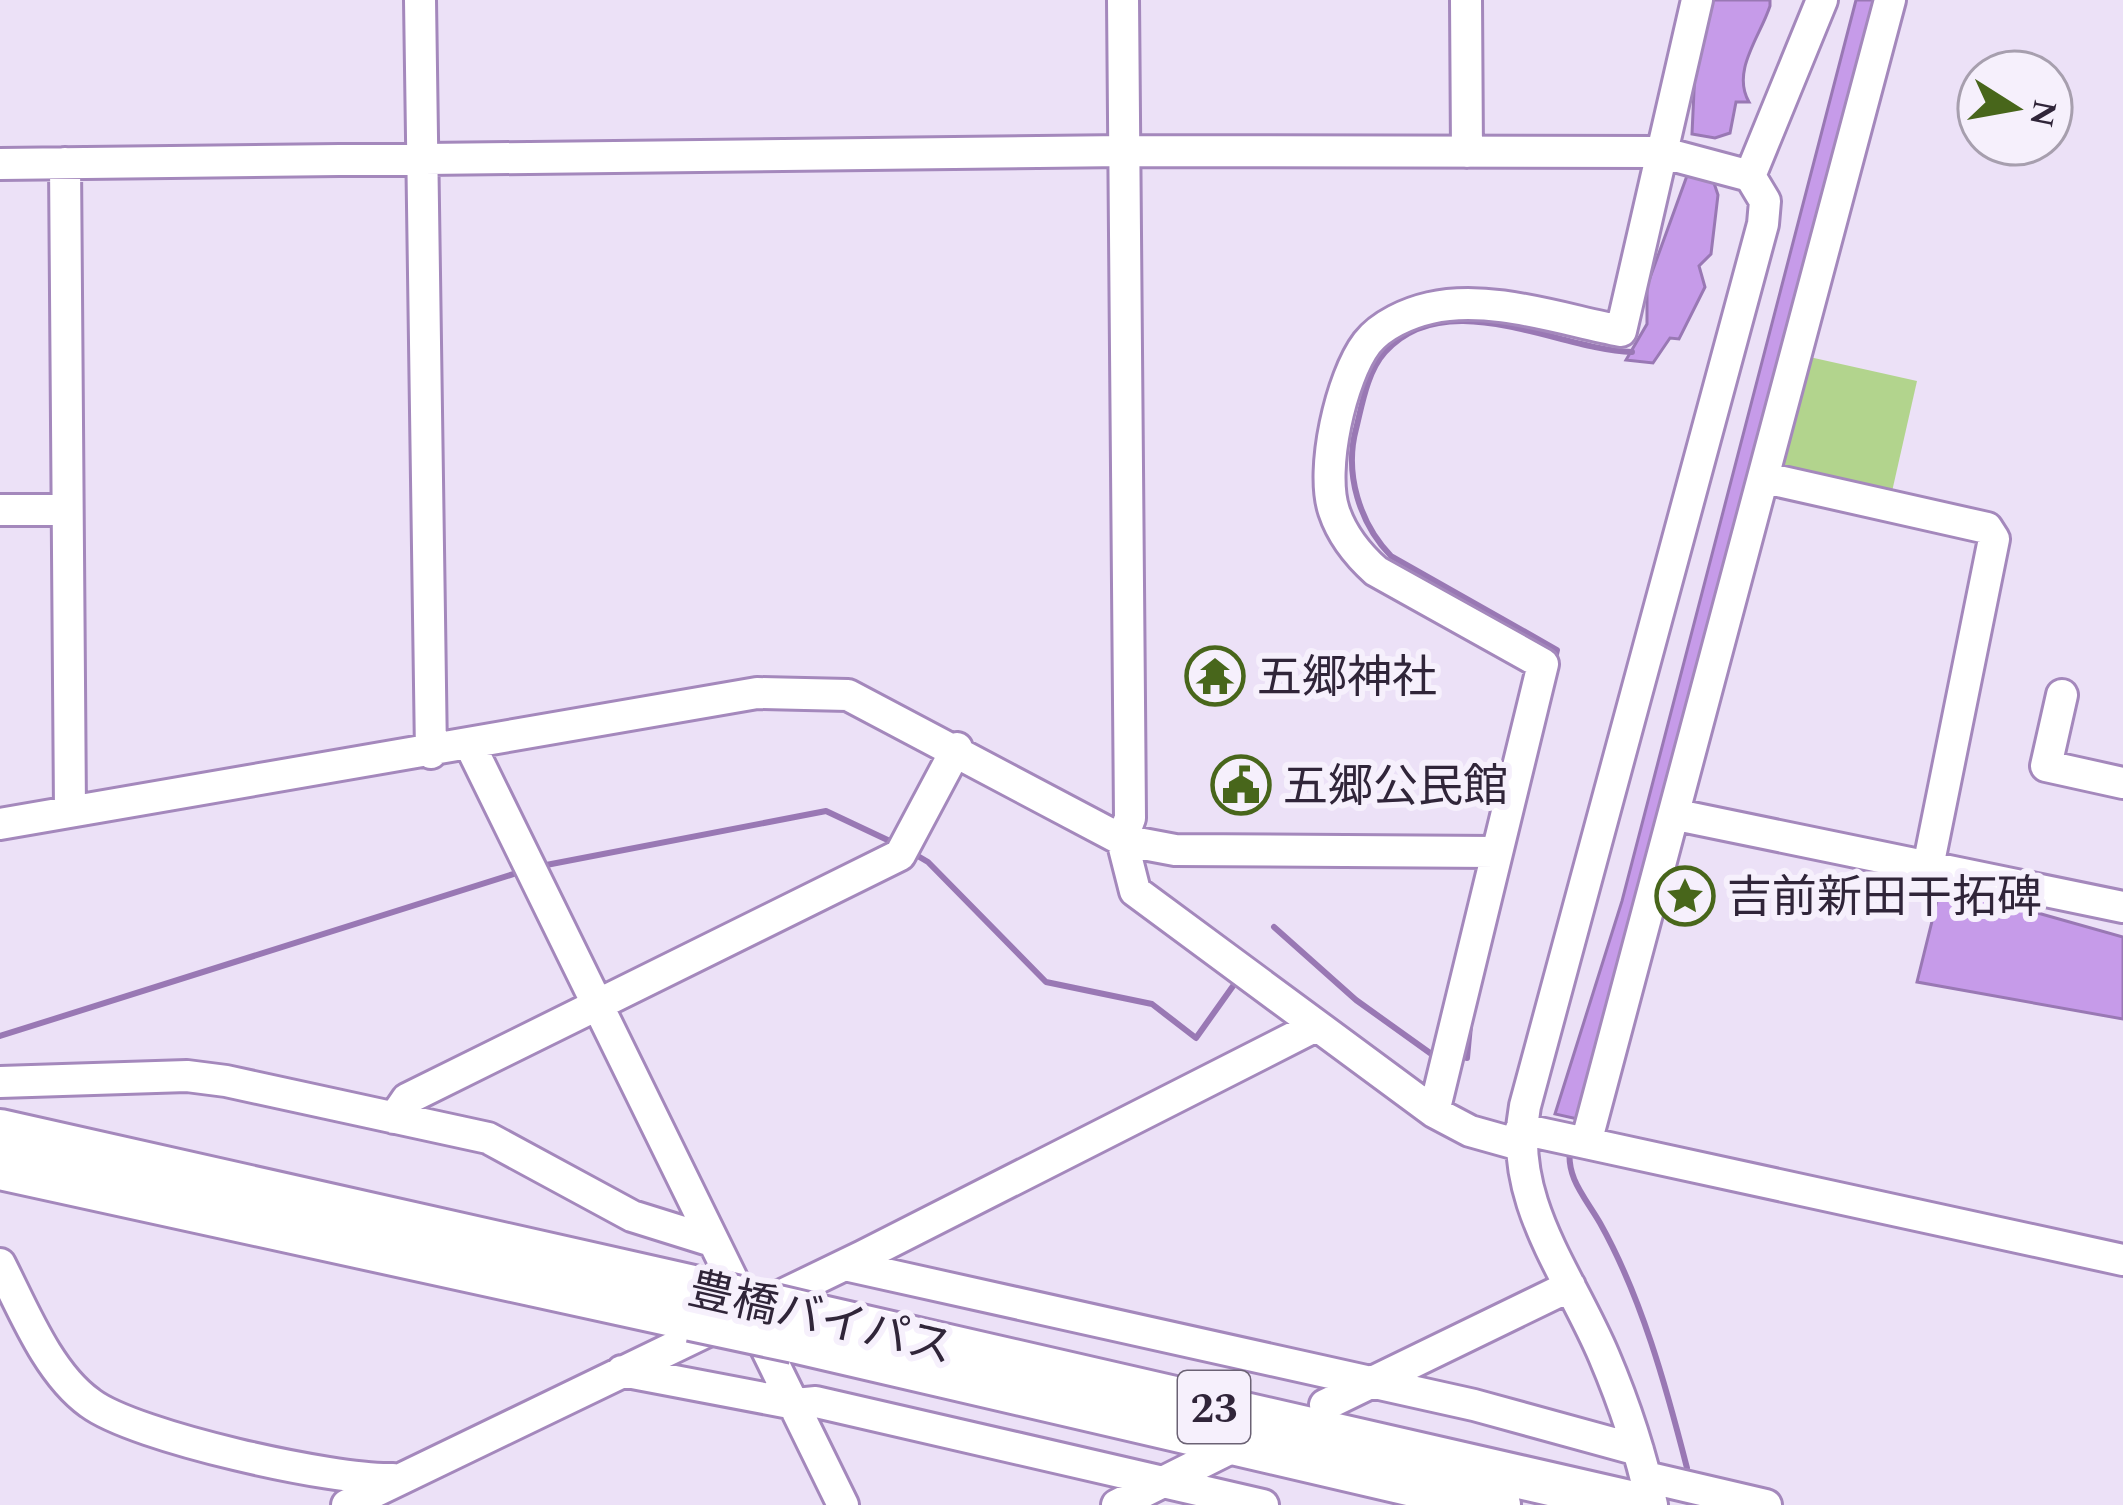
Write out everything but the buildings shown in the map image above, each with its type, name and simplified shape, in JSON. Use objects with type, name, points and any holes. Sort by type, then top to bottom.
[{"type":"highway","name":"豊橋バイパス","points":[[0,1131],[692,1303]]},
{"type":"highway","name":"豊橋バイパス","points":[[0,1168],[1640,1488]]},
{"type":"highway","name":"豊橋バイパス","points":[[801,1327],[1499,1505]]},
{"type":"street","points":[[420,0],[431,753]]},
{"type":"street","points":[[1123,0],[1130,818],[1122,840],[1136,891],[1433,1112],[1470,1131],[1575,1140],[2123,1260]]},
{"type":"street","points":[[1466,0],[1467,152]]},
{"type":"street","points":[[1433,1112],[1543,664],[1376,571],[1358,554],[1333,509],[1332,462],[1342,398],[1370,339],[1401,317],[1432,307],[1492,307],[1621,331],[1696,0]]},
{"type":"street","points":[[1737,170],[1768,142],[1822,0]]},
{"type":"street","points":[[1575,1140],[1677,815],[1890,0]]},
{"type":"street","points":[[0,164],[1125,151],[1660,152],[1737,170],[1765,201],[1763,224],[1520,1137],[1525,1186],[1604,1355],[1640,1488]]},
{"type":"street","points":[[65,164],[70,811]]},
{"type":"street","points":[[1765,478],[1987,528],[1994,539],[1928,867]]},
{"type":"street","points":[[0,510],[68,510]]},
{"type":"street","points":[[0,824],[784,691],[848,695],[957,748],[1122,840],[1175,850],[1495,852]]},
{"type":"street","points":[[2062,695],[2046,766],[2123,783]]},
{"type":"street","points":[[470,745],[843,1505]]},
{"type":"street","points":[[394,1118],[407,1100],[602,1006],[904,849],[957,748]]},
{"type":"street","points":[[1677,815],[2123,907]]},
{"type":"street","points":[[347,1505],[845,1265],[1316,1026]]},
{"type":"street","points":[[0,1082],[187,1076],[488,1138],[632,1216],[712,1241]]},
{"type":"street","points":[[845,1265],[1542,1422],[1640,1488],[1766,1505]]},
{"type":"street","points":[[5,1284],[59,1370],[106,1413],[137,1427],[315,1469],[399,1479]]},
{"type":"street","points":[[1325,1405],[1570,1286]]},
{"type":"street","points":[[622,1371],[795,1404],[816,1402],[1263,1505]]},
{"type":"street","points":[[1117,1505],[1229,1449]]},
{"type":"green space","points":[[1805,356],[1917,381],[1891,496],[1783,475],[1777,465]]},
{"type":"shaded area","points":[[1713,0],[1770,0],[1745,66],[1744,90],[1749,102],[1736,102],[1730,133],[1715,138],[1692,134],[1695,69]]},
{"type":"shaded area","points":[[1856,0],[1877,0],[1582,1120],[1555,1114],[1622,901]]},
{"type":"shaded area","points":[[1688,173],[1712,177],[1718,195],[1711,254],[1699,266],[1705,287],[1679,339],[1670,338],[1653,363],[1626,360],[1647,324],[1647,286]]},
{"type":"shaded area","points":[[1963,892],[2123,937],[2123,1019],[1917,982],[1939,893]]},
{"type":"waterway","points":[[1554,662],[1557,650],[1391,556],[1380,543],[1363,514],[1354,481],[1353,446],[1363,399],[1385,352],[1410,332],[1439,323],[1504,325],[1632,352]]},
{"type":"waterway","points":[[541,866],[826,811],[894,843]]},
{"type":"waterway","points":[[911,852],[928,862],[1046,982],[1152,1004],[1196,1038],[1238,979]]},
{"type":"waterway","points":[[0,1036],[523,871]]},
{"type":"waterway","points":[[1274,927],[1356,1000],[1437,1058]]},
{"type":"waterway","points":[[1467,1058],[1470,1026]]},
{"type":"waterway","points":[[1570,1148],[1574,1178],[1615,1251],[1640,1311],[1687,1468]]},
{"type":"place","name":"五郷神社","points":[[1215,676]]},
{"type":"place","name":"五郷公民館","points":[[1241,785]]},
{"type":"place","name":"吉前新田干拓碑","points":[[1685,896]]}]
